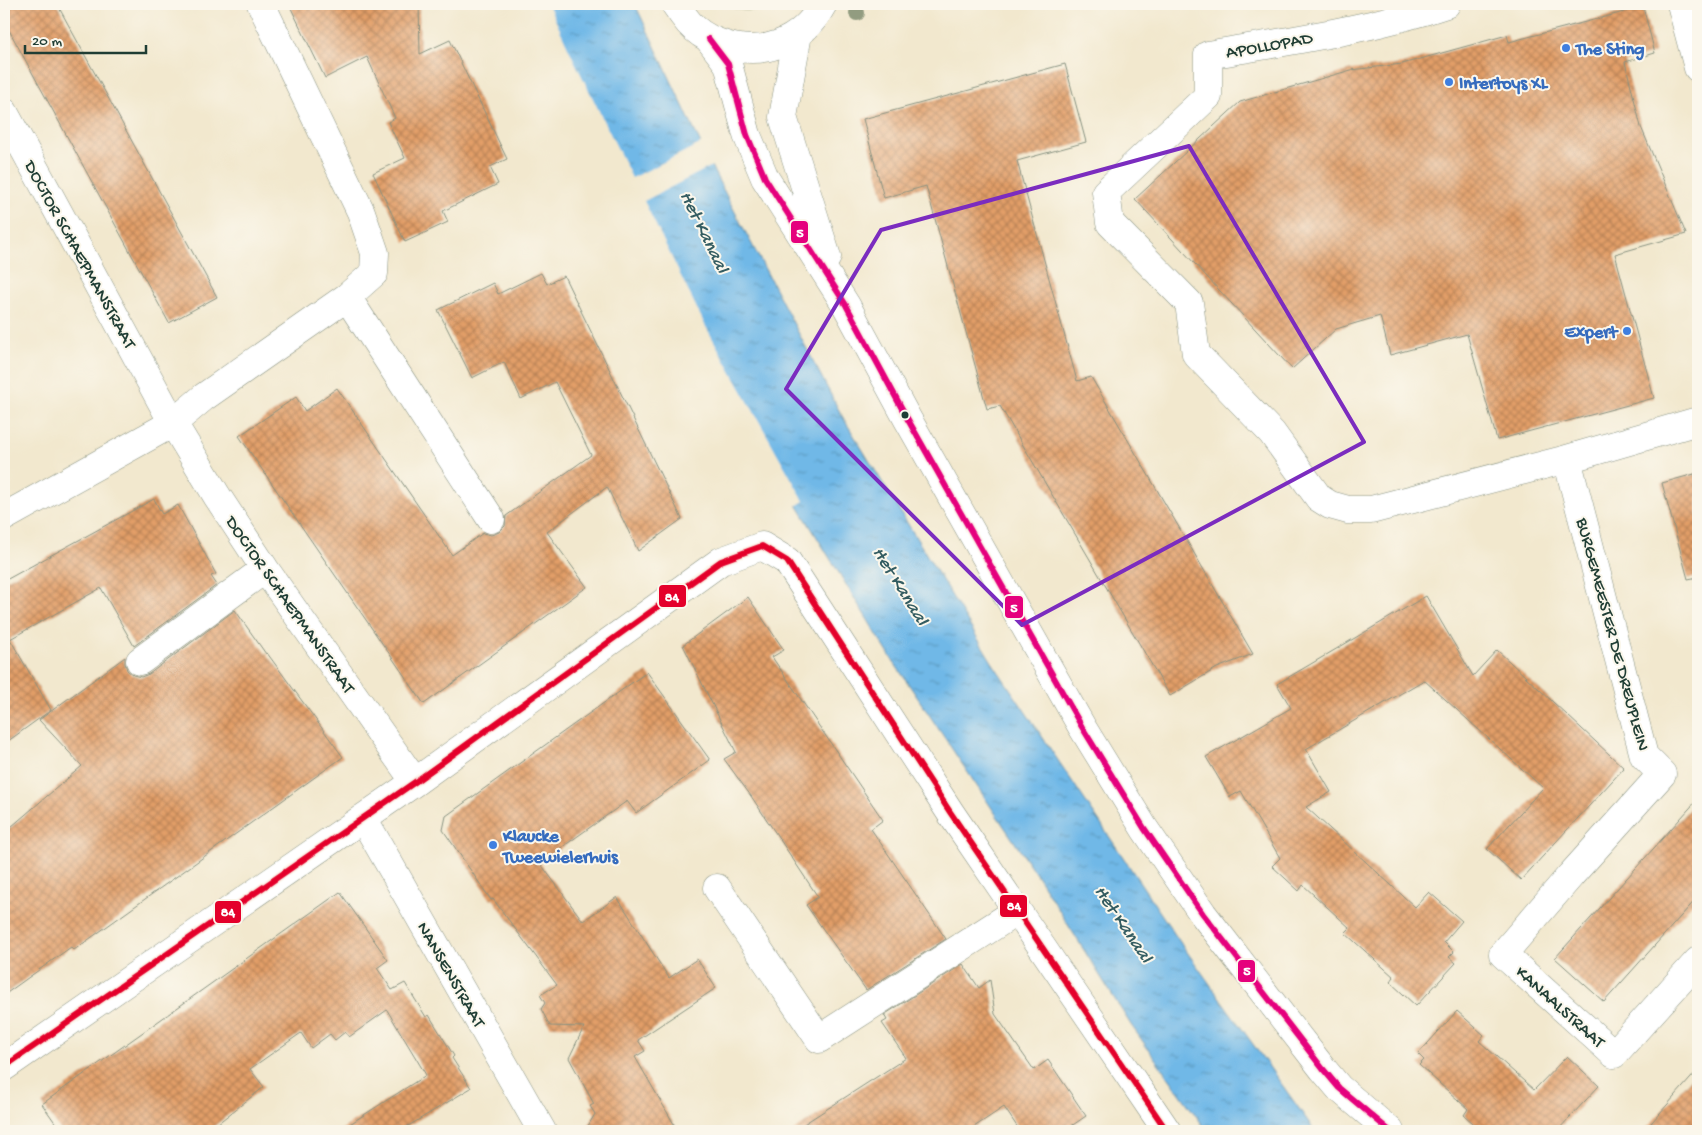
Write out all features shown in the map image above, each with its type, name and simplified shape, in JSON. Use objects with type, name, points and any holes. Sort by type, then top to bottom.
[{"type":"street","points":[[4,517],[173,423],[204,397],[347,297],[374,273],[375,253],[361,212],[261,4]]},
{"type":"street","points":[[675,4],[689,24],[709,39],[730,48],[754,50],[777,46],[798,34],[816,17],[823,4]]},
{"type":"street","name":"APOLLOPAD","points":[[1446,4],[1317,36],[1208,55],[1208,96],[1106,192],[1110,223],[1189,303],[1196,354],[1272,433],[1319,498],[1330,505],[1348,510],[1370,510],[1567,459]]},
{"type":"street","points":[[1681,4],[1698,68]]},
{"type":"street","points":[[798,34],[783,117],[838,293]]},
{"type":"street","points":[[709,39],[728,64],[747,135],[765,178],[838,293],[1078,718],[1144,828],[1209,921],[1317,1062],[1339,1088],[1390,1131]]},
{"type":"street","name":"DOCTOR SCHAEPMANSTRAAT","points":[[4,112],[173,423],[217,496],[265,569],[415,782]]},
{"type":"street","points":[[347,297],[491,519]]},
{"type":"street","points":[[1567,459],[1698,421]]},
{"type":"street","name":"BURGEMEESTER DE DREUPLEIN","points":[[1503,954],[1662,774],[1644,756],[1567,459]]},
{"type":"street","points":[[4,1067],[415,782],[721,561],[762,546],[787,561],[950,812],[1167,1131]]},
{"type":"street","points":[[140,661],[265,569]]},
{"type":"street","name":"NANSENSTRAAT","points":[[362,818],[542,1131]]},
{"type":"street","points":[[717,888],[819,1039],[1017,910]]},
{"type":"street","name":"KANAALSTRAAT","points":[[1503,954],[1614,1054],[1698,961]]},
{"type":"street","points":[[1339,1088],[1363,1131]]},
{"type":"highlighted area","points":[[1189,146],[1364,442],[1022,625],[786,389],[881,230]]},
{"type":"green space","points":[[726,4],[772,4],[761,8],[743,10]]},
{"type":"water","name":"Het Kanaal","points":[[542,4],[635,4],[714,172],[842,416],[992,662],[1182,945],[1315,1131],[1207,1131],[1131,1025],[1040,880],[893,661],[799,508],[683,290]]},
{"type":"pier","points":[[539,4],[548,4],[632,178],[702,143],[714,165],[644,201],[705,325],[804,501],[796,506],[681,291],[567,64]]},
{"type":"building","points":[[4,4],[57,4],[217,297],[169,323],[4,21]]},
{"type":"building","points":[[289,4],[419,4],[420,54],[450,40],[507,159],[490,167],[498,184],[443,211],[448,222],[405,242],[373,173],[405,158],[388,122],[395,118],[367,57],[325,78]]},
{"type":"building","points":[[1643,7],[1655,53],[1625,62],[1641,127],[1686,234],[1615,254],[1654,398],[1497,440],[1467,334],[1390,355],[1380,316],[1336,329],[1292,369],[1135,199],[1240,102],[1351,70],[1402,64],[1507,35],[1509,42]]},
{"type":"building","points":[[1065,64],[1086,142],[1017,161],[1077,381],[1091,377],[1253,654],[1217,668],[1170,696],[1000,406],[987,409],[926,186],[884,198],[863,119]]},
{"type":"building","points":[[541,273],[547,284],[564,276],[682,519],[638,551],[607,487],[547,532],[587,587],[424,704],[239,436],[296,397],[305,411],[337,388],[452,555],[483,533],[491,535],[499,532],[505,526],[506,516],[591,455],[555,382],[521,399],[504,362],[472,378],[438,310],[493,283],[498,294]]},
{"type":"building","points":[[1698,473],[1698,577],[1688,579],[1662,483]]},
{"type":"building","points":[[154,499],[162,514],[178,505],[216,574],[211,576],[217,585],[134,646],[101,588],[10,639],[51,710],[4,744],[4,581]]},
{"type":"building","points":[[1426,596],[1473,676],[1497,650],[1624,768],[1521,880],[1487,849],[1543,788],[1424,680],[1306,749],[1331,792],[1306,807],[1415,907],[1429,892],[1462,921],[1444,942],[1454,952],[1449,957],[1456,963],[1416,1006],[1390,982],[1394,977],[1345,933],[1350,928],[1303,885],[1299,891],[1272,866],[1280,858],[1241,791],[1230,797],[1206,757],[1291,708],[1277,684]]},
{"type":"building","points":[[748,597],[784,650],[772,657],[883,820],[871,829],[946,939],[866,990],[806,905],[818,897],[724,759],[736,752],[683,645]]},
{"type":"building","points":[[235,610],[343,757],[74,950],[71,947],[4,995],[4,833],[82,766],[39,720],[125,657],[127,670],[133,675],[141,677],[149,674]]},
{"type":"building","points":[[647,672],[710,760],[636,813],[627,801],[540,863],[583,921],[617,897],[669,978],[697,959],[716,988],[638,1040],[645,1051],[635,1057],[678,1131],[585,1131],[595,1114],[590,1106],[594,1104],[569,1058],[584,1027],[550,1026],[541,1009],[545,1003],[540,995],[557,985],[493,899],[491,900],[443,830],[446,816]]},
{"type":"building","points":[[1698,799],[1698,897],[1604,1002],[1555,958]]},
{"type":"building","points":[[340,892],[388,960],[377,968],[392,990],[405,983],[426,1017],[429,1015],[454,1056],[452,1058],[471,1088],[400,1131],[339,1131],[426,1075],[387,1010],[349,1037],[345,1032],[335,1040],[330,1034],[311,1048],[301,1033],[250,1069],[264,1087],[208,1131],[61,1131],[42,1104]]},
{"type":"building","points":[[963,964],[979,988],[990,980],[995,1014],[1034,1070],[1048,1060],[1086,1116],[1064,1131],[1020,1131],[1004,1107],[968,1131],[793,1131],[906,1058],[882,1023],[887,1020],[884,1015]]},
{"type":"building","points":[[1457,1011],[1484,1035],[1479,1041],[1534,1090],[1567,1056],[1599,1086],[1557,1131],[1482,1131],[1464,1115],[1468,1109],[1419,1065],[1424,1060],[1418,1054]]},
{"type":"building","points":[[1698,1070],[1698,1131],[1644,1131]]},
{"type":"transit line","name":"5","points":[[709,39],[728,64],[747,135],[765,178],[846,305],[907,418],[1082,727],[1144,828],[1203,914],[1323,1069],[1339,1088],[1390,1131]]},
{"type":"transit line","name":"84","points":[[4,1067],[415,782],[721,561],[762,546],[787,561],[950,812],[1167,1131]]},
{"type":"place","name":"The Sting","points":[[1566,48]]},
{"type":"place","name":"Intertoys XL","points":[[1449,82]]},
{"type":"place","name":"Expert","points":[[1627,331]]},
{"type":"place","name":"Klaucke Tweewielerhuis","points":[[493,845]]}]
